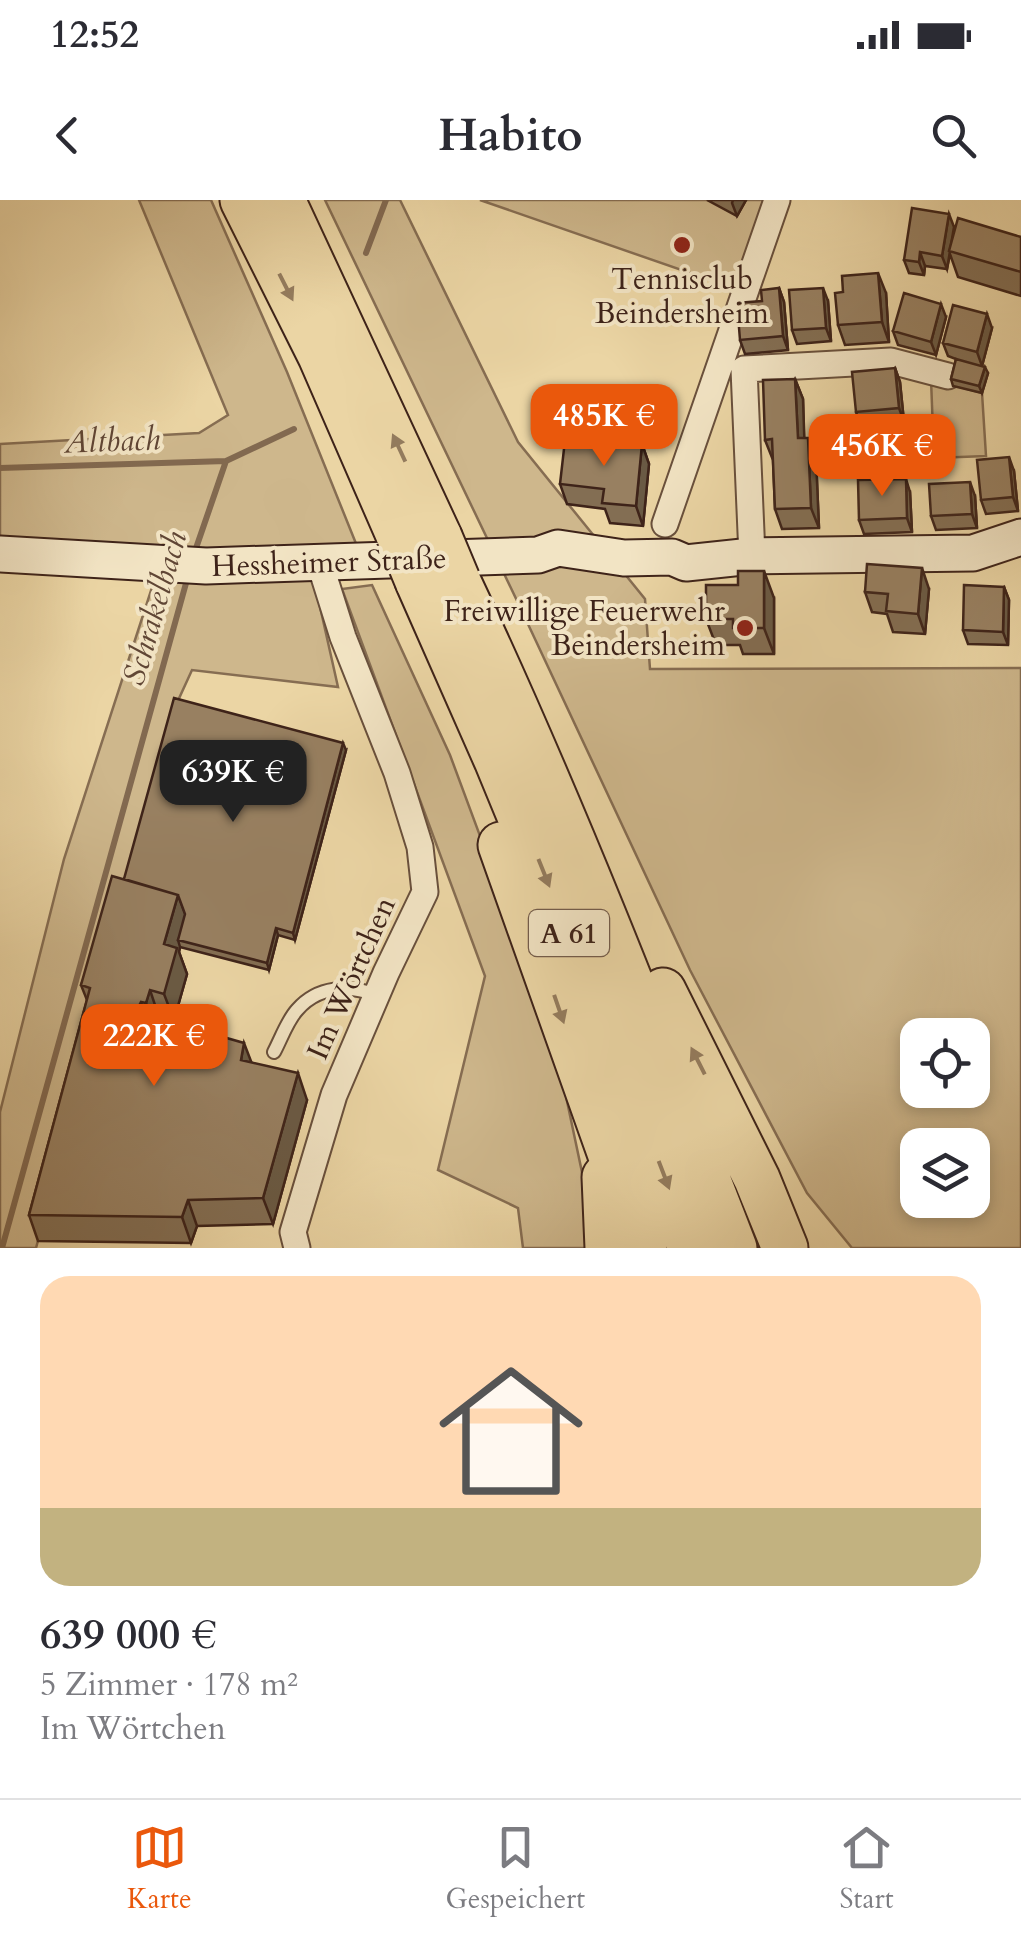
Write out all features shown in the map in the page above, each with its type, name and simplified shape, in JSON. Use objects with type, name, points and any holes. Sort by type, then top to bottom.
[{"type":"highway","name":"A 61","points":[[243,200],[321,356],[419,536]]},
{"type":"highway","name":"A 61","points":[[282,200],[331,301],[438,580],[577,808],[644,955],[757,1180],[785,1248]]},
{"type":"highway","name":"A 61","points":[[438,580],[437,622],[614,1041],[691,1248]]},
{"type":"highway","points":[[437,622],[442,687],[644,1248]]},
{"type":"highway","name":"A 61","points":[[518,710],[651,1033],[734,1248]]},
{"type":"highway","points":[[602,1135],[608,1248]]},
{"type":"highway","name":"A 61","points":[[757,1180],[808,1248]]},
{"type":"street","points":[[665,524],[777,200]]},
{"type":"street","points":[[752,556],[744,368],[891,360],[948,376]]},
{"type":"street","points":[[719,370],[744,385]]},
{"type":"street","name":"Hessheimer Straße","points":[[0,554],[193,566],[538,555],[555,566],[601,576],[643,578],[676,572],[686,563],[752,556],[973,552],[1021,537]]},
{"type":"street","name":"Im Wörtchen","points":[[297,1248],[293,1232],[334,1095],[424,892],[420,848],[398,773],[343,638],[320,564]]},
{"type":"lane","points":[[274,1052],[295,1012],[313,996],[341,988],[377,995]]},
{"type":"shaded area","points":[[139,200],[211,200],[287,372],[363,561],[0,547],[0,444],[199,433],[228,415]]},
{"type":"shaded area","points":[[325,200],[400,200],[518,442],[645,599],[650,669],[1021,668],[1021,1248],[852,1248],[807,1193],[690,970]]},
{"type":"shaded area","name":"Tennisclub Beindersheim","points":[[480,200],[770,200],[739,290]]},
{"type":"shaded area","points":[[931,379],[982,393],[986,456],[934,458]]},
{"type":"shaded area","points":[[157,572],[314,580],[338,687],[192,670],[176,705],[36,1248],[0,1248],[0,1112],[64,859]]},
{"type":"shaded area","points":[[372,585],[450,755],[552,1030],[587,1196],[590,1248],[523,1248],[518,1208],[438,1170],[485,976],[342,589]]},
{"type":"building","points":[[912,208],[949,214],[942,256],[920,252],[919,262],[904,260]]},
{"type":"building","points":[[958,218],[1021,237],[1021,272],[949,251]]},
{"type":"building","points":[[878,273],[882,322],[838,325],[835,293],[843,292],[842,276]]},
{"type":"building","points":[[779,288],[783,336],[740,340],[737,303],[762,301],[761,290]]},
{"type":"building","points":[[823,288],[826,328],[792,330],[789,290]]},
{"type":"building","points":[[904,293],[941,304],[931,342],[893,331]]},
{"type":"building","points":[[953,305],[987,314],[977,352],[943,343]]},
{"type":"building","points":[[956,359],[985,367],[979,386],[951,379]]},
{"type":"building","points":[[895,368],[899,408],[856,412],[852,372]]},
{"type":"building","points":[[795,379],[798,438],[808,438],[811,508],[775,509],[772,439],[765,440],[763,380]]},
{"type":"building","points":[[903,424],[905,456],[850,459],[848,426]]},
{"type":"building","points":[[565,440],[642,444],[636,506],[602,503],[604,489],[560,484]]},
{"type":"building","points":[[1009,457],[1013,497],[981,500],[977,460]]},
{"type":"building","points":[[906,479],[907,518],[859,520],[858,480]]},
{"type":"building","points":[[970,482],[972,514],[931,516],[929,484]]},
{"type":"building","points":[[867,564],[922,568],[918,614],[886,611],[888,594],[865,592]]},
{"type":"building","points":[[738,571],[764,571],[764,628],[733,628],[733,619],[706,619],[706,585],[738,585]]},
{"type":"building","points":[[964,585],[1004,587],[1003,632],[963,630]]},
{"type":"building","points":[[174,698],[343,743],[293,933],[276,928],[267,963],[178,940],[185,914],[178,895],[124,879]]},
{"type":"building","points":[[112,876],[178,895],[164,944],[177,948],[164,994],[150,990],[146,1003],[141,1002],[136,1012],[244,1043],[241,1060],[298,1073],[263,1198],[188,1200],[182,1217],[29,1215],[90,988],[81,985]]},
{"type":"waterway","name":"Schrakelbach","points":[[366,253],[386,200]]},
{"type":"waterway","name":"Schrakelbach","points":[[194,554],[226,461],[294,429]]},
{"type":"waterway","name":"Altbach","points":[[0,468],[226,461]]},
{"type":"waterway","name":"Schrakelbach","points":[[2,1248],[188,576]]},
{"type":"place","name":"Tennisclub Beindersheim","points":[[682,245]]},
{"type":"place","name":"Freiwillige Feuerwehr Beindersheim","points":[[745,628]]}]
